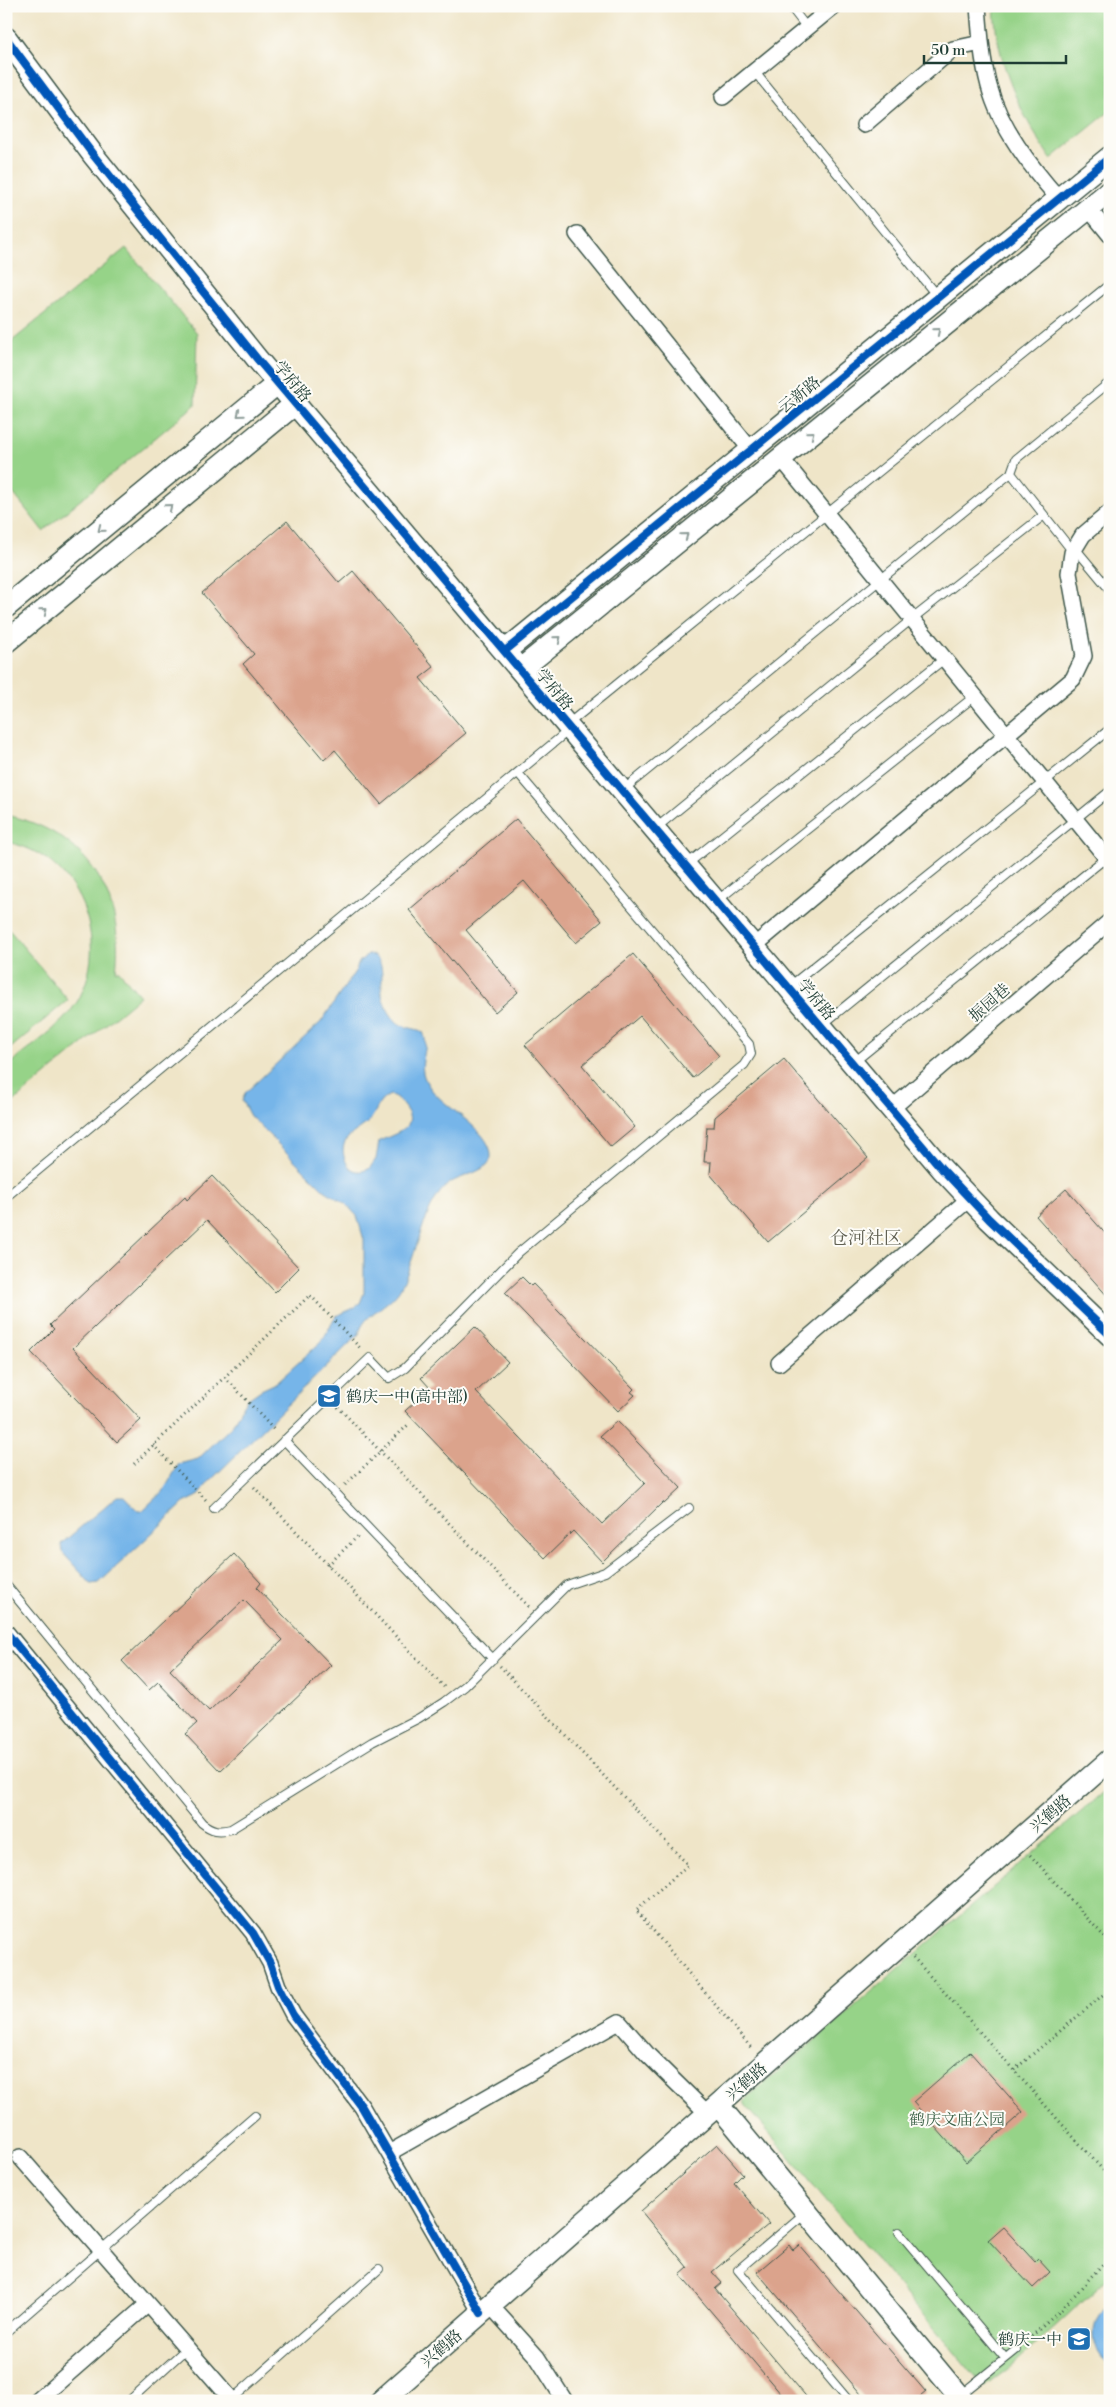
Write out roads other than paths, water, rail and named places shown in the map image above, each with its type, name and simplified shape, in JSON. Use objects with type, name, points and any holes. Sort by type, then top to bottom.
[{"type":"street","points":[[723,97],[834,6]]},
{"type":"street","points":[[978,6],[981,42],[989,87],[999,110],[1025,155],[1059,198]]},
{"type":"street","name":"学府路","points":[[6,38],[154,232],[295,404],[521,669],[891,1109],[970,1198],[1110,1335]]},
{"type":"street","points":[[864,126],[954,48],[981,42]]},
{"type":"street","name":"云新路","points":[[505,651],[1110,157]]},
{"type":"street","points":[[521,669],[1110,190]]},
{"type":"street","points":[[1088,208],[1110,235]]},
{"type":"street","points":[[577,234],[752,450]]},
{"type":"street","points":[[6,607],[278,383]]},
{"type":"street","points":[[6,642],[295,404]]},
{"type":"street","points":[[781,458],[1074,819],[1109,858]]},
{"type":"street","points":[[754,946],[1065,686],[1079,669],[1084,656],[1069,573],[1074,550],[1082,535],[1110,512]]},
{"type":"street","name":"振园巷","points":[[891,1109],[1110,921]]},
{"type":"street","points":[[779,1363],[970,1198]]},
{"type":"street","points":[[6,1632],[253,1933],[270,1963],[278,1986],[293,2015],[362,2107],[485,2309],[537,2357],[565,2401]]},
{"type":"street","name":"兴鹤路","points":[[381,2401],[1110,1760]]},
{"type":"street","points":[[389,2153],[618,2022],[713,2110],[806,2212],[958,2399]]},
{"type":"street","points":[[20,2157],[231,2400]]},
{"type":"street","points":[[37,2401],[148,2304]]},
{"type":"lane","points":[[790,6],[807,28]]},
{"type":"lane","points":[[754,71],[939,297]]},
{"type":"lane","points":[[6,1197],[518,773],[569,727],[1110,284]]},
{"type":"lane","points":[[622,790],[1011,473],[1016,459],[1110,382]]},
{"type":"lane","points":[[1011,473],[1044,516],[1110,590]]},
{"type":"lane","points":[[656,829],[912,619],[1044,516]]},
{"type":"lane","points":[[686,866],[944,659]]},
{"type":"lane","points":[[716,901],[975,696]]},
{"type":"lane","points":[[789,987],[1110,728]]},
{"type":"lane","points":[[214,1508],[370,1358],[389,1378],[405,1368],[518,1253],[744,1065],[751,1054],[749,1044],[518,773]]},
{"type":"lane","points":[[821,1025],[1110,791]]},
{"type":"lane","points":[[853,1063],[1109,858]]},
{"type":"lane","points":[[284,1440],[493,1659]]},
{"type":"lane","points":[[6,1585],[202,1823],[216,1831],[231,1829],[372,1742],[419,1718],[452,1696],[493,1659],[567,1585],[605,1572],[689,1508]]},
{"type":"lane","points":[[6,2332],[255,2116]]},
{"type":"lane","points":[[806,2212],[738,2270],[849,2401]]},
{"type":"lane","points":[[899,2232],[1005,2358]]},
{"type":"lane","points":[[231,2400],[378,2269]]},
{"type":"lane","points":[[130,2401],[187,2348]]},
{"type":"lane","points":[[958,2399],[1016,2350]]},
{"type":"water","points":[[368,954],[378,960],[382,971],[382,995],[389,1012],[401,1025],[423,1032],[425,1046],[422,1066],[431,1089],[483,1137],[489,1146],[490,1160],[482,1169],[455,1180],[441,1191],[433,1202],[427,1216],[401,1287],[390,1300],[371,1315],[359,1334],[208,1483],[198,1496],[184,1503],[99,1583],[91,1584],[62,1552],[61,1544],[117,1496],[124,1496],[138,1511],[142,1511],[164,1490],[179,1464],[198,1459],[232,1426],[248,1399],[276,1383],[322,1341],[336,1316],[354,1308],[360,1303],[364,1293],[364,1240],[357,1216],[346,1204],[324,1190],[250,1116],[242,1101],[245,1093],[321,1022],[356,970],[359,962]],"holes":[[[390,1095],[395,1097],[405,1108],[409,1115],[409,1122],[401,1131],[379,1142],[376,1159],[369,1169],[353,1170],[345,1160],[343,1150],[345,1142],[368,1122],[382,1100]]]},
{"type":"water","points":[[1104,2308],[1110,2313],[1110,2365],[1099,2353],[1094,2338],[1096,2322]]},
{"type":"place","name":"鹤庆一中(高中部)","points":[[329,1396]]},
{"type":"place","name":"鹤庆一中","points":[[1079,2339]]},
{"type":"district","name":"仓河社区","points":[[866,1238]]},
{"type":"park label","name":"鹤庆文庙公园","points":[[957,2119]]}]
